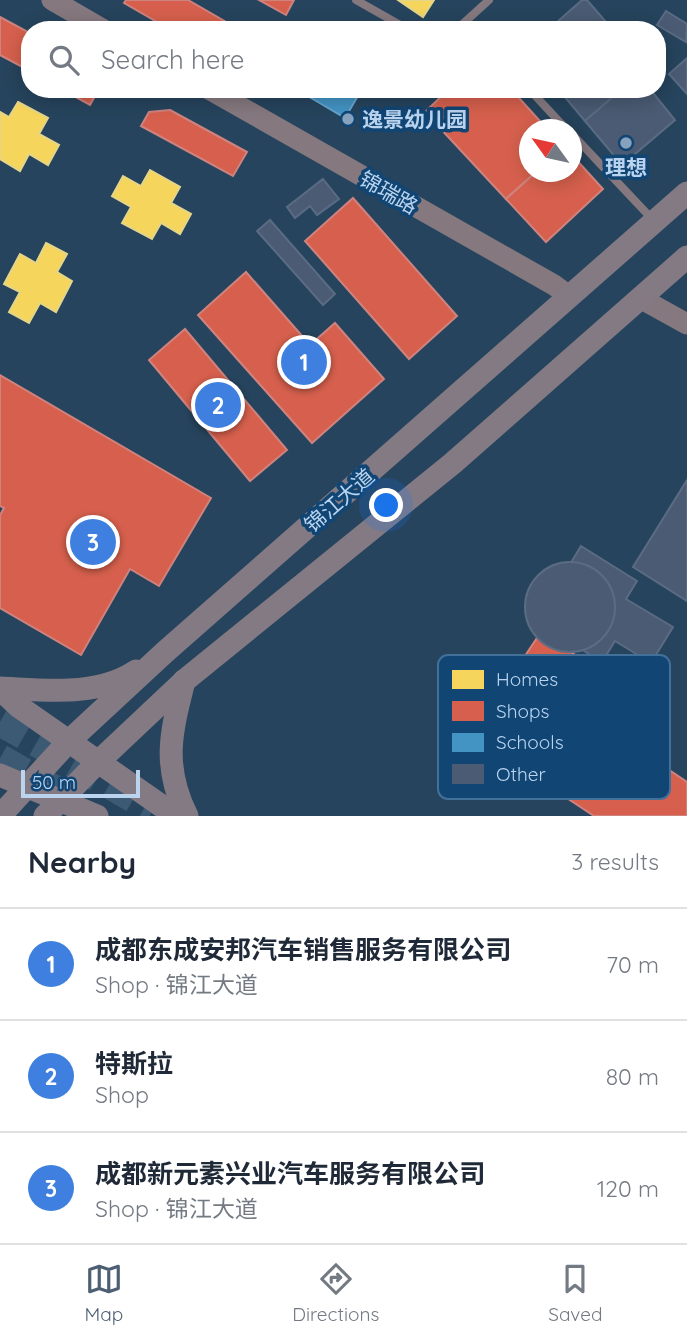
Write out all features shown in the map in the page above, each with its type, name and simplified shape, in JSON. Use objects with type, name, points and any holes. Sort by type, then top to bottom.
[{"type":"main road","name":"锦江大道","points":[[0,816],[69,741],[165,652],[687,193]]},
{"type":"main road","name":"锦江大道","points":[[52,809],[184,681],[453,463],[687,257]]},
{"type":"main road","points":[[0,688],[68,691],[123,680],[165,652]]},
{"type":"main road","points":[[184,681],[171,734],[172,774],[178,799],[187,816]]},
{"type":"main road","points":[[0,688],[18,706],[176,816]]},
{"type":"main road","points":[[0,775],[26,787],[52,809],[97,816]]},
{"type":"street","points":[[52,0],[88,21]]},
{"type":"street","name":"锦瑞路","points":[[225,98],[569,296]]},
{"type":"street","points":[[640,298],[687,324]]},
{"type":"lane","points":[[356,0],[393,21]]},
{"type":"lane","points":[[466,21],[489,0]]},
{"type":"lane","points":[[537,98],[557,119]]},
{"type":"lane","points":[[582,145],[655,222]]},
{"type":"building: Homes","points":[[398,0],[434,0],[423,17]]},
{"type":"building: Homes","points":[[18,102],[48,118],[39,134],[59,145],[48,165],[29,154],[20,171],[0,159],[0,112],[9,117]]},
{"type":"building: Homes","points":[[150,170],[180,187],[171,203],[191,214],[180,234],[161,223],[152,239],[122,223],[131,207],[112,196],[123,176],[141,186]]},
{"type":"building: Homes","points":[[46,243],[67,254],[57,272],[72,281],[56,312],[40,303],[29,323],[9,312],[20,292],[4,284],[20,254],[36,263]]},
{"type":"building: Shops","points":[[126,0],[188,0],[224,21],[155,21],[124,3]]},
{"type":"building: Shops","points":[[259,0],[294,0],[286,15]]},
{"type":"building: Shops","points":[[0,17],[21,28],[21,66],[0,55]]},
{"type":"building: Shops","points":[[77,98],[94,98],[90,105]]},
{"type":"building: Shops","points":[[440,98],[519,98],[538,119],[519,119],[519,182],[525,182],[506,199],[425,112]]},
{"type":"building: Shops","points":[[170,110],[247,152],[233,176],[141,126],[149,112]]},
{"type":"building: Shops","points":[[582,166],[603,189],[546,242],[506,199],[525,182],[582,182]]},
{"type":"building: Shops","points":[[353,198],[457,316],[409,359],[305,241]]},
{"type":"building: Shops","points":[[246,272],[310,345],[335,323],[384,379],[312,443],[198,315]]},
{"type":"building: Shops","points":[[185,329],[287,450],[250,481],[149,360]]},
{"type":"building: Shops","points":[[0,375],[211,498],[159,586],[130,569],[81,655],[0,608],[0,515],[4,508],[0,506]]},
{"type":"building: Shops","points":[[541,632],[576,655],[526,655]]},
{"type":"building: Shops","points":[[670,771],[687,782],[687,816],[594,816],[568,799],[670,799]]},
{"type":"building: Schools","points":[[311,98],[357,98],[345,118]]},
{"type":"building: Other","points":[[582,0],[587,0],[605,21],[558,21]]},
{"type":"building: Other","points":[[666,11],[687,24],[686,42],[666,30],[666,21],[660,21]]},
{"type":"building: Other","points":[[687,58],[687,94],[669,74]]},
{"type":"building: Other","points":[[566,98],[612,98],[585,121]]},
{"type":"building: Other","name":"理想","points":[[612,98],[657,98],[675,120],[622,165],[585,121]]},
{"type":"building: Other","points":[[323,179],[339,199],[317,215],[310,206],[295,218],[287,207]]},
{"type":"building: Other","points":[[270,220],[335,294],[323,305],[257,231]]},
{"type":"building: Other","points":[[687,480],[687,601],[633,567]]},
{"type":"building: Other","points":[[581,546],[637,581],[626,599],[673,627],[656,655],[638,655],[615,641],[606,655],[591,655],[536,621]]},
{"type":"building: Other","points":[[570,562],[587,565],[602,575],[612,590],[615,607],[612,624],[602,639],[587,649],[570,652],[553,649],[538,639],[528,624],[525,607],[528,590],[538,575],[553,565]]},
{"type":"tunnel","points":[[0,722],[153,810]]},
{"type":"tunnel","points":[[0,758],[58,791]]},
{"type":"place","name":"逸景幼儿园","points":[[348,119]]},
{"type":"place","name":"理想","points":[[626,143]]},
{"type":"place","name":"成都东成安邦汽车销售服务有限公司","points":[[304,362]]},
{"type":"place","name":"特斯拉","points":[[218,405]]},
{"type":"place","name":"成都新元素兴业汽车服务有限公司","points":[[93,542]]}]
